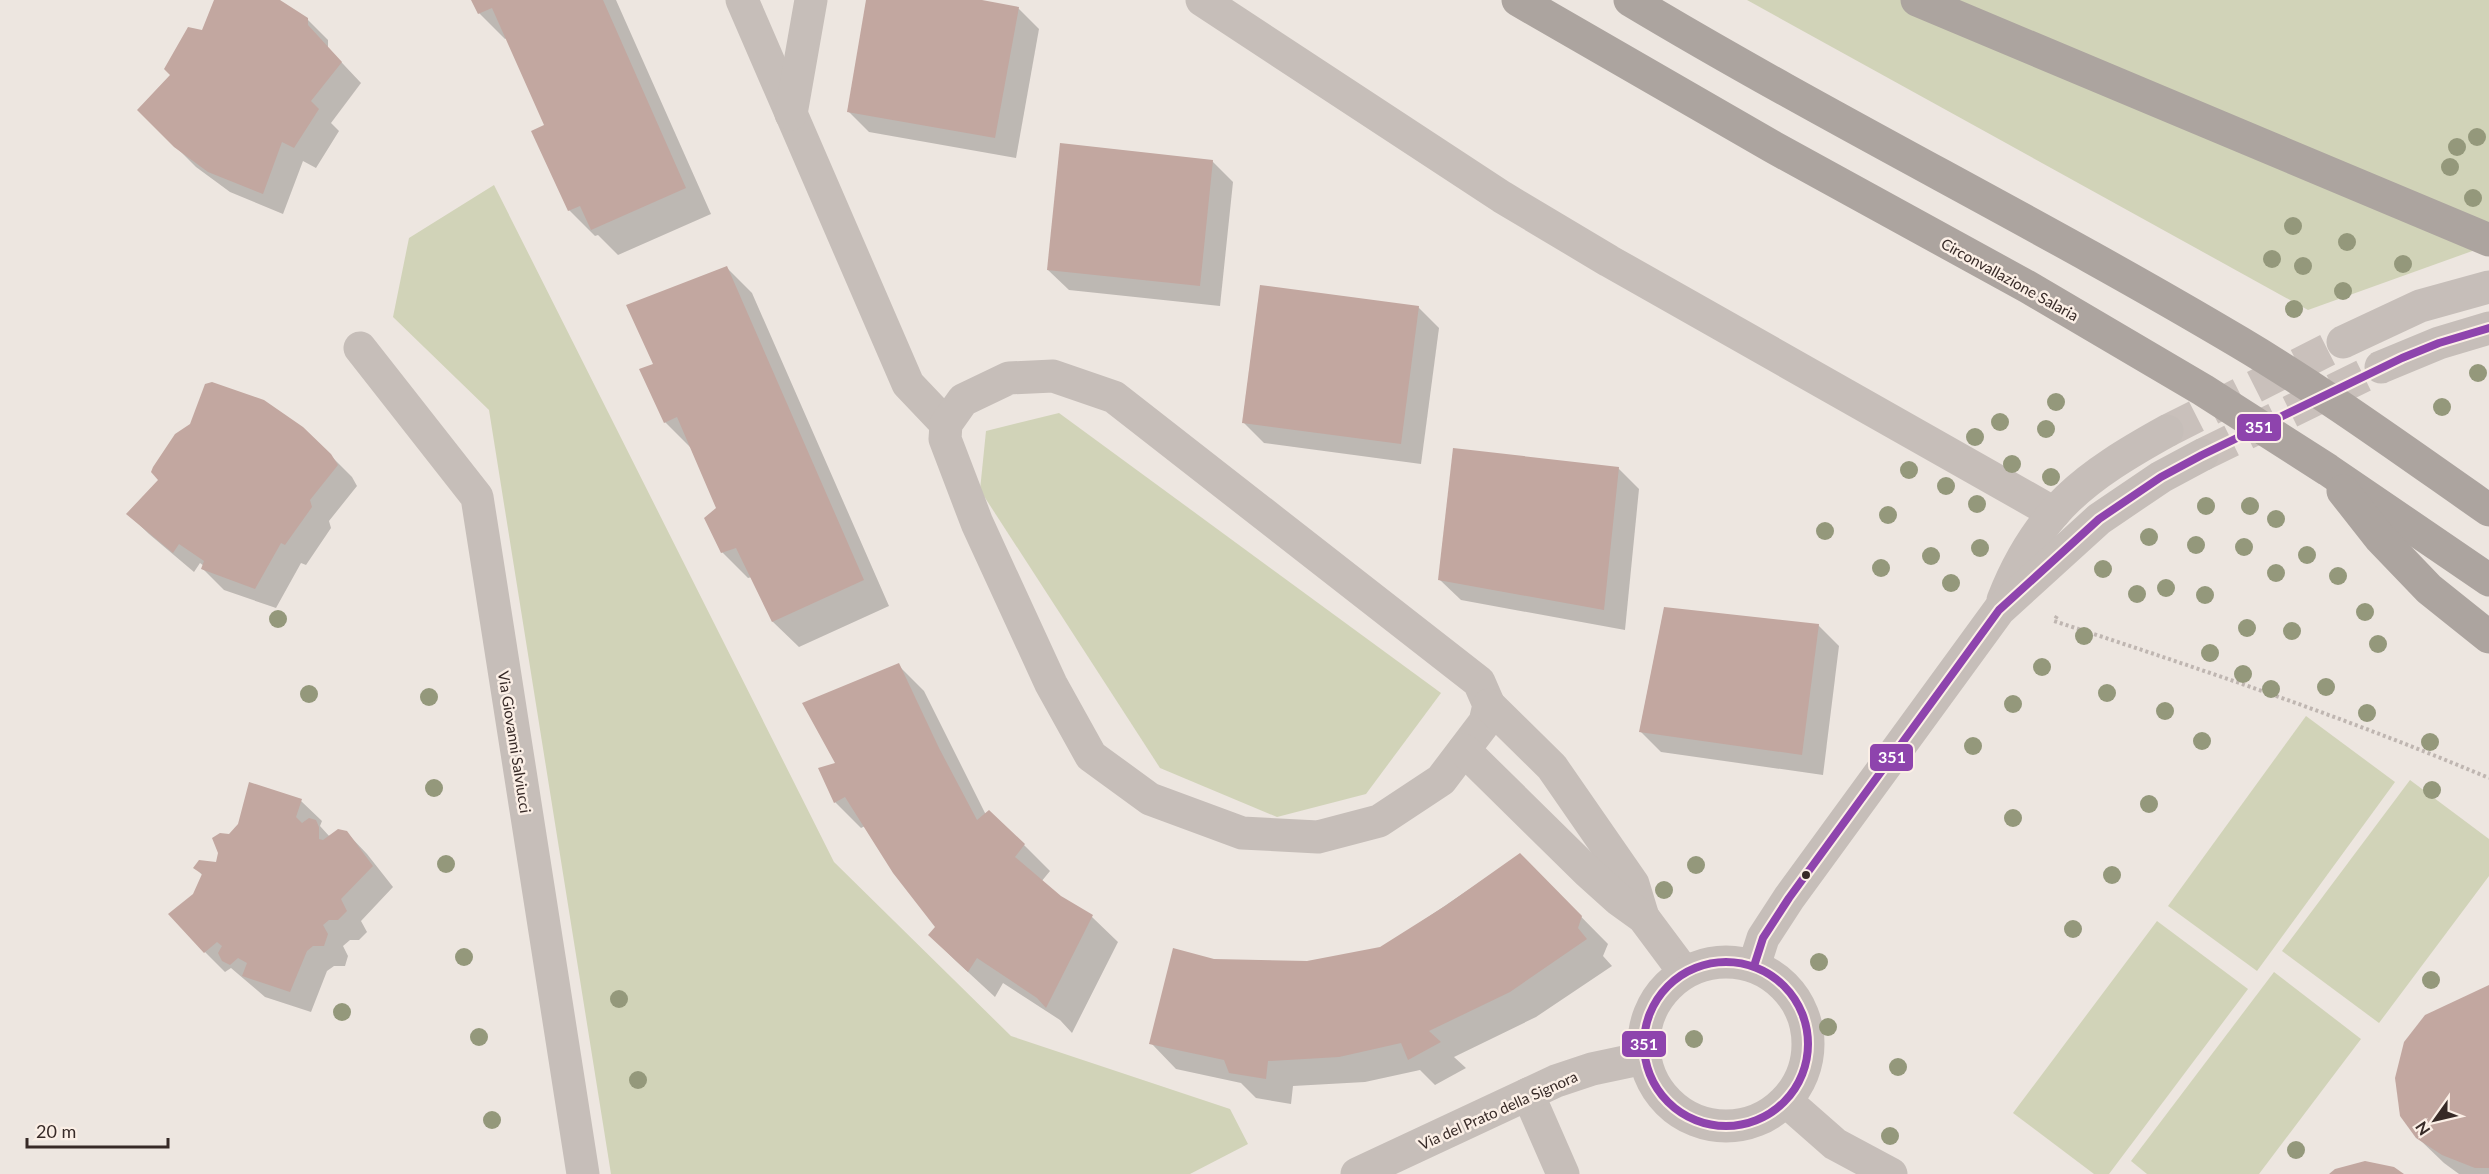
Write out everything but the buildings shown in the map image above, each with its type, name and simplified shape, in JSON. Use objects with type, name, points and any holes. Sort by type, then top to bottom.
[{"type":"highway","name":"Circonvallazione Salaria","points":[[1518,0],[1773,147],[2028,287],[2203,390],[2328,470],[2489,580]]},
{"type":"highway","points":[[1630,0],[1869,136],[2052,234],[2241,343],[2369,427],[2489,510]]},
{"type":"highway","points":[[1917,0],[2489,240]]},
{"type":"highway","points":[[2328,470],[2364,519],[2400,560],[2428,589],[2489,637]]},
{"type":"street","points":[[742,0],[908,384],[946,424]]},
{"type":"street","points":[[791,114],[811,0]]},
{"type":"street","points":[[1202,0],[1531,214],[2054,513]]},
{"type":"street","points":[[2343,342],[2420,306],[2489,287]]},
{"type":"street","points":[[2381,367],[2430,346],[2489,328]]},
{"type":"street","name":"Via Giovanni Salviucci","points":[[360,348],[477,497],[583,1174]]},
{"type":"street","points":[[1489,705],[1485,722],[1441,780],[1379,821],[1318,837],[1242,833],[1150,799],[1090,756],[1051,684],[977,523],[945,439],[946,424],[963,400],[1009,378],[1053,376],[1114,397],[1479,682],[1489,705],[1552,767],[1633,884],[1643,917]]},
{"type":"street","points":[[1754,966],[1763,938],[1998,610],[2024,553],[2054,513],[2074,491],[2102,469],[2168,430]]},
{"type":"street","points":[[1998,610],[2099,519],[2152,482],[2202,454]]},
{"type":"street","points":[[1464,750],[1588,872],[1618,899],[1643,917],[1684,972]]},
{"type":"street","points":[[1722,962],[1754,966],[1774,978],[1793,996],[1803,1017],[1809,1040],[1800,1080],[1786,1101],[1764,1118],[1736,1127],[1705,1125],[1679,1113],[1662,1098],[1651,1079],[1644,1058],[1644,1032],[1650,1009],[1666,987],[1684,972],[1722,962]]},
{"type":"street","name":"Via del Prato della Signora","points":[[1357,1174],[1556,1081],[1592,1069],[1644,1058]]},
{"type":"street","points":[[1528,1094],[1563,1174]]},
{"type":"street","points":[[1786,1101],[1835,1143],[1891,1174]]},
{"type":"path","points":[[2060,612],[2054,621],[2256,688],[2401,741],[2489,778]]},
{"type":"green space","points":[[1747,0],[2489,0],[2489,245],[2308,310]]},
{"type":"green space","points":[[494,185],[834,862],[1011,1036],[1230,1109],[1248,1144],[1190,1174],[611,1174],[489,410],[393,317],[409,238]]},
{"type":"green space","points":[[1059,413],[1441,693],[1366,794],[1277,817],[1160,768],[980,490],[986,431]]},
{"type":"green space","points":[[2306,716],[2395,782],[2257,971],[2168,906]]},
{"type":"green space","points":[[2410,780],[2489,839],[2489,876],[2379,1023],[2282,951]]},
{"type":"green space","points":[[2157,921],[2248,989],[2109,1174],[2094,1174],[2013,1113]]},
{"type":"green space","points":[[2274,972],[2361,1039],[2259,1174],[2147,1174],[2131,1161]]},
{"type":"tunnel","points":[[2167,431],[2343,342]]},
{"type":"tunnel","points":[[2202,455],[2381,367]]},
{"type":"transit line","name":"351","points":[[1754,966],[1763,938],[1789,898],[1999,610],[2099,519],[2161,477],[2202,455],[2402,358],[2439,343],[2489,328]]},
{"type":"transit line","name":"351","points":[[1726,962],[1742,963],[1757,968],[1784,986],[1802,1013],[1807,1028],[1808,1044],[1807,1060],[1802,1075],[1784,1102],[1757,1120],[1742,1125],[1726,1126],[1710,1125],[1695,1120],[1668,1102],[1650,1075],[1645,1060],[1644,1044],[1645,1028],[1650,1013],[1668,986],[1695,968],[1710,963],[1726,962]]}]
